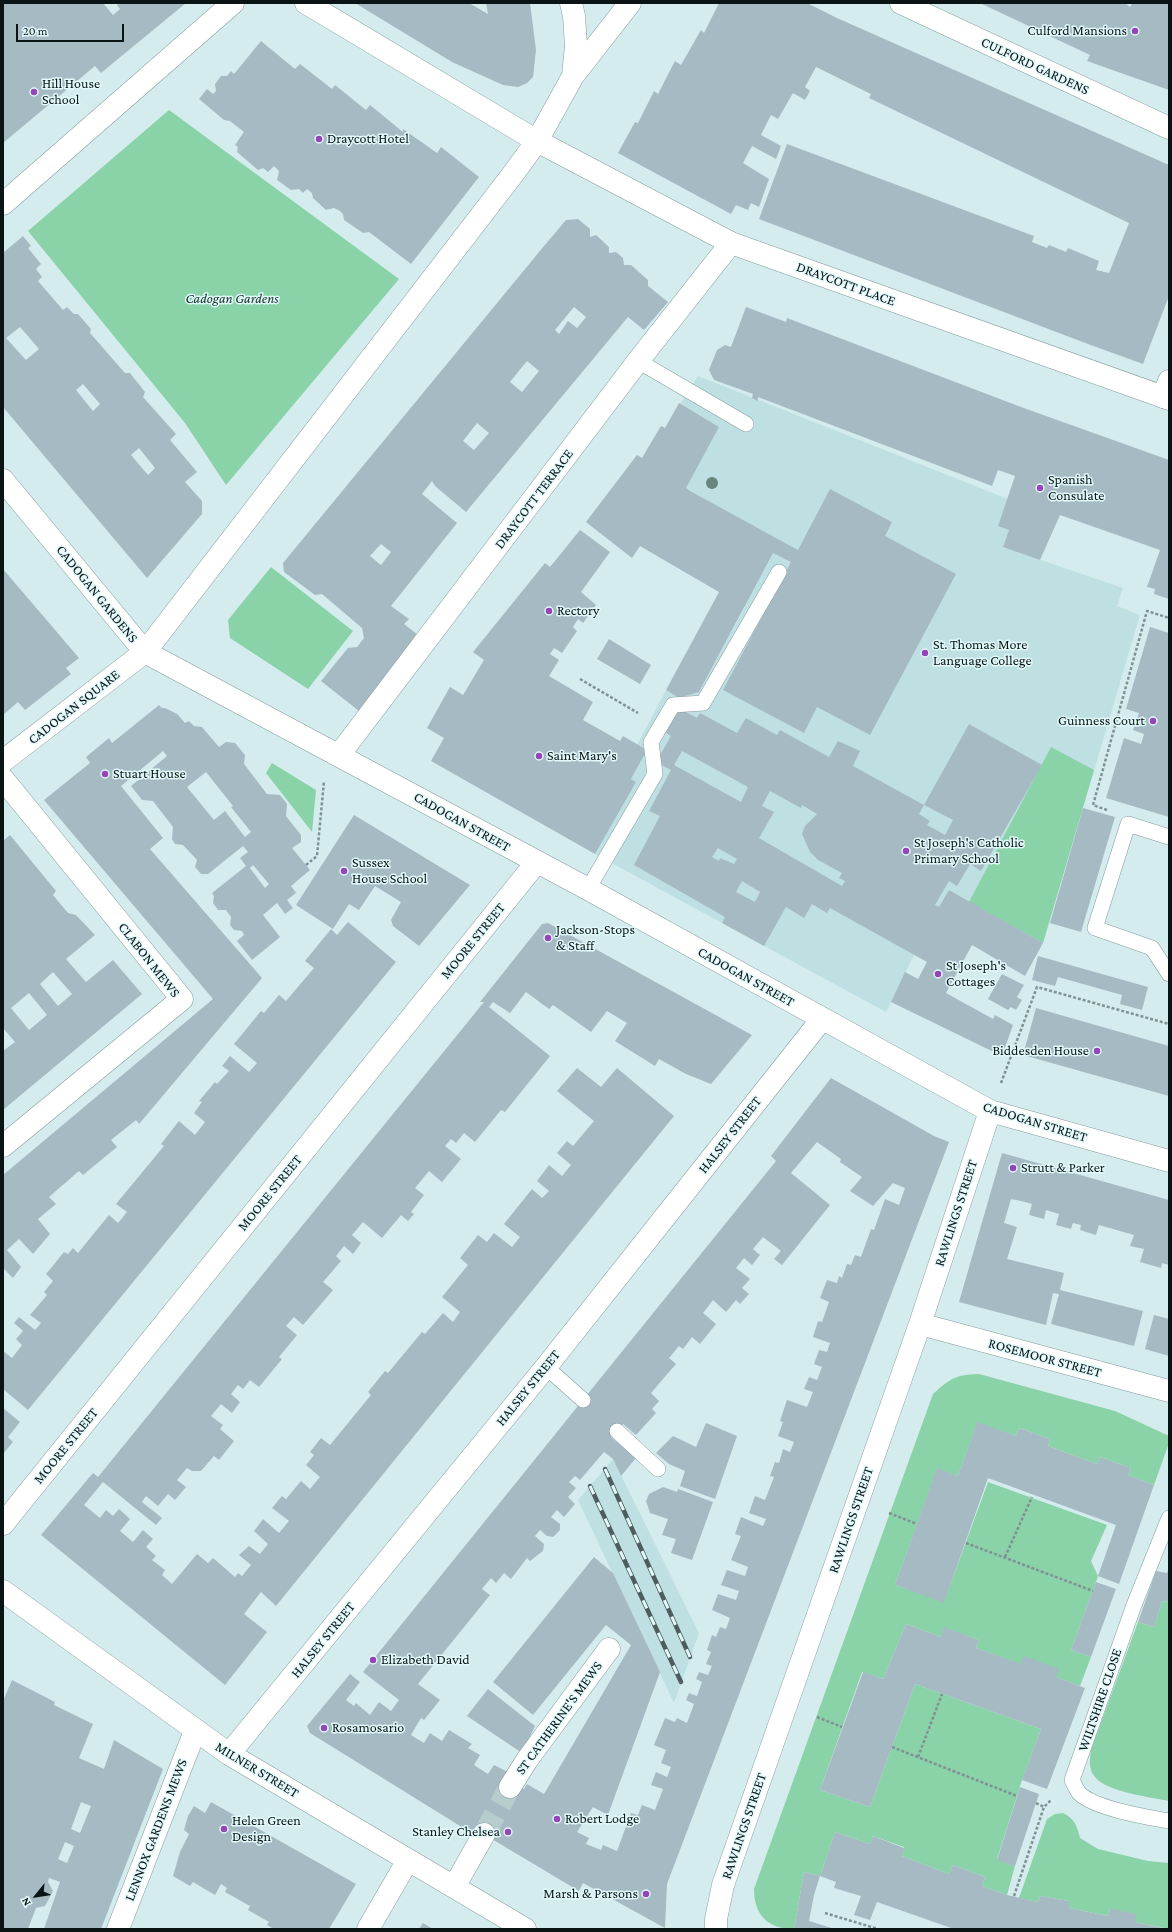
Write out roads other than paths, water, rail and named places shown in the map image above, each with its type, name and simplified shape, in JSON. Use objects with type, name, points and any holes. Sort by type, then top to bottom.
[{"type":"street","points":[[3,204],[233,3]]},
{"type":"street","points":[[306,3],[537,141]]},
{"type":"street","points":[[571,3],[574,16],[576,46],[573,76]]},
{"type":"street","points":[[573,76],[630,3]]},
{"type":"street","name":"CULFORD GARDENS","points":[[901,3],[1169,128]]},
{"type":"street","name":"CADOGAN GARDENS","points":[[145,652],[504,187],[537,141],[573,76]]},
{"type":"street","name":"DRAYCOTT PLACE","points":[[537,141],[731,243],[1167,392]]},
{"type":"street","name":"DRAYCOTT TERRACE","points":[[333,752],[731,243]]},
{"type":"street","name":"CADOGAN GARDENS","points":[[3,480],[145,652],[333,752]]},
{"type":"street","name":"CADOGAN SQUARE","points":[[3,761],[145,652]]},
{"type":"street","name":"CADOGAN STREET","points":[[333,752],[536,863],[588,889],[990,1111],[1169,1161]]},
{"type":"street","name":"CLABON MEWS","points":[[3,779],[182,999],[3,1146]]},
{"type":"street","name":"MOORE STREET","points":[[3,1524],[536,863]]},
{"type":"street","name":"HALSEY STREET","points":[[229,1754],[546,1367],[822,1019]]},
{"type":"street","name":"RAWLINGS STREET","points":[[716,1929],[716,1919],[723,1885],[920,1324],[990,1111]]},
{"type":"street","name":"ROSEMOOR STREET","points":[[920,1324],[1169,1391]]},
{"type":"street","name":"MILNER STREET","points":[[3,1591],[195,1731],[229,1754],[525,1929]]},
{"type":"street","name":"ST CATHERINE'S MEWS","points":[[510,1787],[527,1760],[609,1649]]},
{"type":"street","name":"LENNOX GARDENS MEWS","points":[[118,1929],[195,1731]]},
{"type":"street","points":[[454,1886],[484,1834]]},
{"type":"street","points":[[368,1929],[408,1860]]},
{"type":"lane","points":[[638,361],[746,424]]},
{"type":"lane","points":[[588,889],[656,774],[651,742],[660,726],[673,705],[703,704],[779,572]]},
{"type":"lane","points":[[1169,837],[1128,824],[1095,928],[1152,948],[1169,974]]},
{"type":"lane","points":[[546,1367],[583,1400]]},
{"type":"lane","points":[[616,1431],[658,1469]]},
{"type":"lane","name":"WILTSHIRE CLOSE","points":[[1169,1518],[1134,1605],[1072,1780],[1079,1794],[1096,1802],[1120,1810],[1169,1821]]},
{"type":"tunnel","points":[[484,1834],[510,1787]]},
{"type":"railway","points":[[605,1469],[690,1657]]},
{"type":"railway","points":[[590,1486],[681,1682]]},
{"type":"place","name":"Culford Mansions","points":[[1135,31]]},
{"type":"place","name":"Hill House School","points":[[34,92]]},
{"type":"place","name":"Draycott Hotel","points":[[319,139]]},
{"type":"place","name":"Spanish Consulate","points":[[1040,488]]},
{"type":"place","name":"Rectory","points":[[549,611]]},
{"type":"place","name":"St. Thomas More Language College","points":[[925,653]]},
{"type":"place","name":"Guinness Court","points":[[1153,721]]},
{"type":"place","name":"Saint Mary's","points":[[539,756]]},
{"type":"place","name":"Stuart House","points":[[105,774]]},
{"type":"place","name":"St Joseph's Catholic Primary School","points":[[906,851]]},
{"type":"place","name":"Sussex House School","points":[[344,871]]},
{"type":"place","name":"Jackson-Stops & Staff","points":[[548,938]]},
{"type":"place","name":"St Joseph's Cottages","points":[[938,974]]},
{"type":"place","name":"Biddesden House","points":[[1097,1051]]},
{"type":"place","name":"Strutt & Parker","points":[[1013,1168]]},
{"type":"place","name":"Elizabeth David","points":[[373,1660]]},
{"type":"place","name":"Rosamosario","points":[[324,1728]]},
{"type":"place","name":"Robert Lodge","points":[[557,1819]]},
{"type":"place","name":"Helen Green Design","points":[[224,1829]]},
{"type":"place","name":"Stanley Chelsea","points":[[508,1832]]},
{"type":"place","name":"Marsh & Parsons","points":[[646,1894]]},
{"type":"park label","name":"Cadogan Gardens","points":[[232,299]]}]
